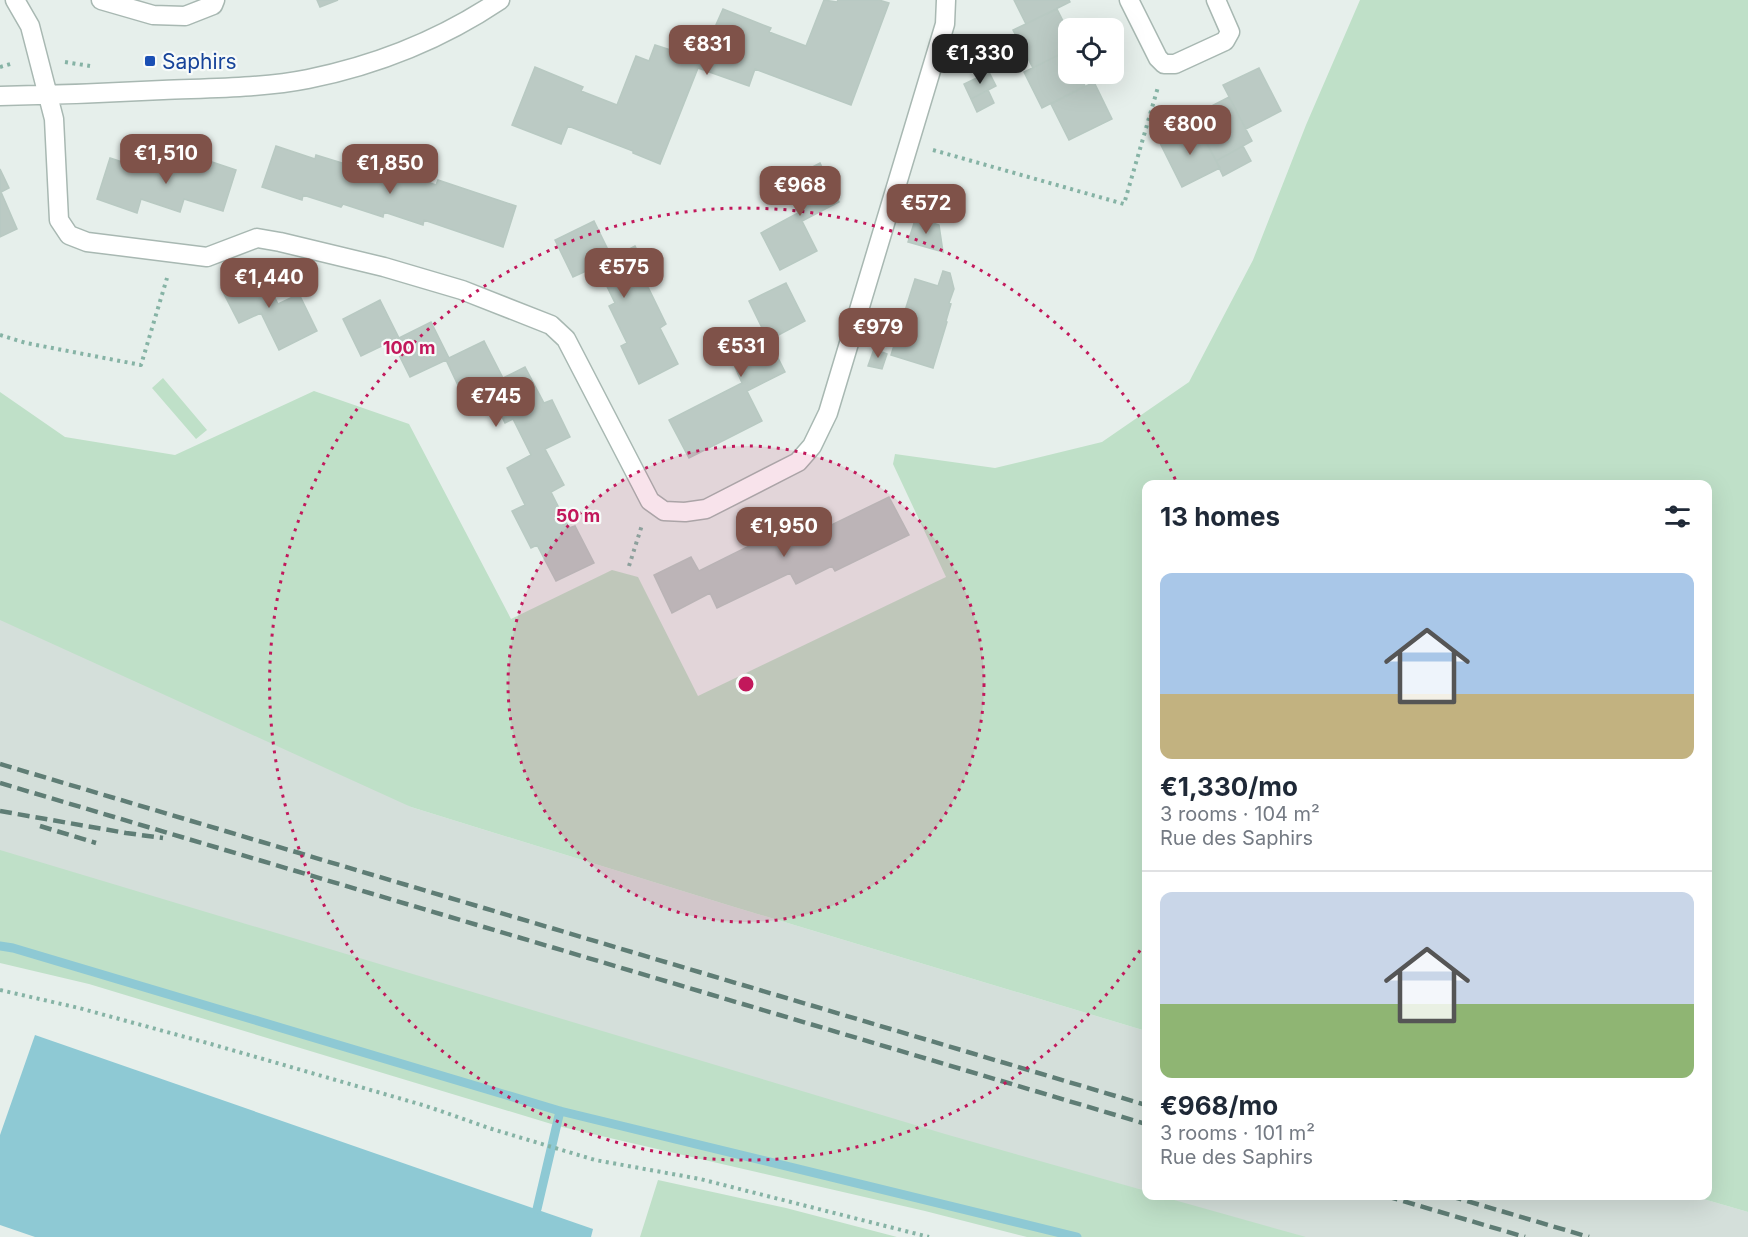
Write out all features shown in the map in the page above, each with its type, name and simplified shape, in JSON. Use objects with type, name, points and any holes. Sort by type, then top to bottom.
[{"type":"street","points":[[15,0],[30,26],[54,119],[59,220],[69,235],[87,242],[207,257],[257,238],[280,242],[384,267],[462,290],[551,326],[566,339],[650,501],[664,511],[685,512],[706,509],[798,462],[812,446],[828,413],[945,24],[946,0]]},
{"type":"street","points":[[101,0],[153,15],[185,16],[213,4],[215,0]]},
{"type":"street","points":[[0,96],[241,87],[306,79],[363,65],[408,48],[452,30],[500,0]]},
{"type":"street","points":[[1129,0],[1158,58],[1164,64],[1175,64],[1225,41],[1230,32],[1216,0]]},
{"type":"path","points":[[0,67],[38,57],[94,66]]},
{"type":"path","points":[[909,143],[1124,204],[1164,64]]},
{"type":"path","points":[[0,335],[26,344],[141,365],[174,253]]},
{"type":"path","points":[[629,566],[650,501]]},
{"type":"path","points":[[0,990],[79,1008],[212,1044],[426,1106],[492,1130],[595,1160],[700,1179],[929,1237]]},
{"type":"shaded area","points":[[0,563],[411,807],[1142,1030],[1142,1200],[1707,1200],[1748,1212],[1748,1237],[1167,1237],[0,916]]},
{"type":"green space","points":[[1360,0],[1748,0],[1748,1212],[1707,1200],[1712,1200],[1712,480],[1142,480],[1142,1030],[411,807],[0,620],[0,392],[65,437],[175,455],[314,391],[409,424],[511,619],[612,570],[638,577],[698,696],[946,577],[893,464],[895,454],[995,468],[1102,442],[1189,382],[1253,260],[1306,125]]},
{"type":"green space","points":[[163,378],[207,430],[196,439],[152,388]]},
{"type":"green space","points":[[0,850],[945,1134],[1142,1190],[1142,1200],[1174,1200],[1306,1237],[1027,1237],[925,1211],[558,1126],[89,984],[0,963]]},
{"type":"green space","points":[[658,1180],[786,1208],[897,1237],[640,1237]]},
{"type":"water","points":[[35,1035],[593,1229],[591,1237],[35,1237],[0,1225],[0,1135]]},
{"type":"building","points":[[317,0],[338,0],[320,7]]},
{"type":"building","points":[[824,0],[837,2],[838,0],[879,0],[889,3],[851,105],[755,69],[749,86],[698,68],[660,164],[568,126],[561,144],[512,125],[535,67],[583,87],[581,91],[617,105],[636,56],[649,61],[655,45],[677,52],[687,27],[711,36],[723,9],[771,28],[769,32],[806,46]]},
{"type":"building","points":[[1014,0],[1069,0],[1070,2],[1026,24]]},
{"type":"building","points":[[1057,9],[1062,18],[1058,18],[1058,55],[1033,68],[1013,30]]},
{"type":"building","points":[[1058,55],[1058,84],[1084,84],[1085,86],[1042,108],[1024,72]]},
{"type":"building","points":[[1259,68],[1281,111],[1246,129],[1223,85]]},
{"type":"building","points":[[989,72],[996,86],[971,99],[964,84]]},
{"type":"building","points":[[1090,84],[1095,84],[1112,119],[1069,140],[1051,104]]},
{"type":"building","points":[[988,90],[994,103],[977,112],[971,99]]},
{"type":"building","points":[[1229,97],[1252,141],[1216,161],[1192,116]]},
{"type":"building","points":[[1197,124],[1220,168],[1182,187],[1160,143]]},
{"type":"building","points":[[276,146],[315,159],[316,155],[355,167],[356,162],[396,176],[397,171],[436,185],[438,180],[516,206],[503,247],[424,220],[423,225],[384,212],[383,217],[343,204],[341,207],[303,195],[302,200],[262,187]]},
{"type":"building","points":[[1243,146],[1251,161],[1223,176],[1216,161]]},
{"type":"building","points":[[197,157],[236,170],[223,211],[184,199],[180,212],[141,199],[137,213],[97,199],[110,158],[150,171],[154,158],[193,170]]},
{"type":"building","points":[[820,163],[839,202],[802,221],[817,251],[780,270],[761,233],[798,213],[783,182]]},
{"type":"building","points":[[0,169],[9,188],[1,192],[17,229],[0,237]]},
{"type":"building","points":[[916,217],[939,225],[943,252],[908,242]]},
{"type":"building","points":[[594,221],[612,258],[635,246],[654,284],[648,287],[666,324],[660,328],[678,364],[639,384],[621,346],[627,343],[609,306],[615,303],[597,266],[573,277],[555,240]]},
{"type":"building","points":[[260,268],[278,304],[299,294],[317,331],[279,350],[261,313],[239,323],[221,288]]},
{"type":"building","points":[[943,271],[950,273],[954,289],[933,368],[891,355],[915,279],[938,286]]},
{"type":"building","points":[[786,283],[805,321],[769,340],[785,372],[747,391],[762,421],[689,458],[669,420],[742,383],[728,351],[764,332],[749,301]]},
{"type":"building","points":[[380,300],[399,338],[431,322],[449,358],[484,341],[503,378],[525,367],[544,403],[552,400],[570,437],[545,449],[564,485],[551,492],[569,528],[575,526],[594,563],[556,581],[537,545],[531,548],[512,511],[525,505],[507,468],[531,455],[513,419],[505,423],[487,386],[464,398],[446,360],[410,377],[392,341],[361,356],[343,319]]},
{"type":"building","points":[[874,349],[887,354],[882,369],[868,366]]},
{"type":"building","points":[[889,497],[909,535],[835,571],[832,566],[796,584],[790,573],[717,608],[710,593],[672,613],[654,575],[691,557],[699,571],[771,535],[777,545],[813,527],[815,533]]},
{"type":"waterway","points":[[0,946],[560,1111],[1077,1237]]},
{"type":"waterway","points":[[537,1209],[560,1111]]},
{"type":"railway","points":[[0,764],[1142,1104]]},
{"type":"railway","points":[[0,783],[1142,1123]]},
{"type":"railway","points":[[0,811],[163,838]]},
{"type":"railway","points":[[40,826],[96,843]]},
{"type":"railway","points":[[1400,1200],[1525,1237]]},
{"type":"railway","points":[[1464,1200],[1589,1237]]},
{"type":"place","name":"Saphirs","points":[[150,61]]}]
